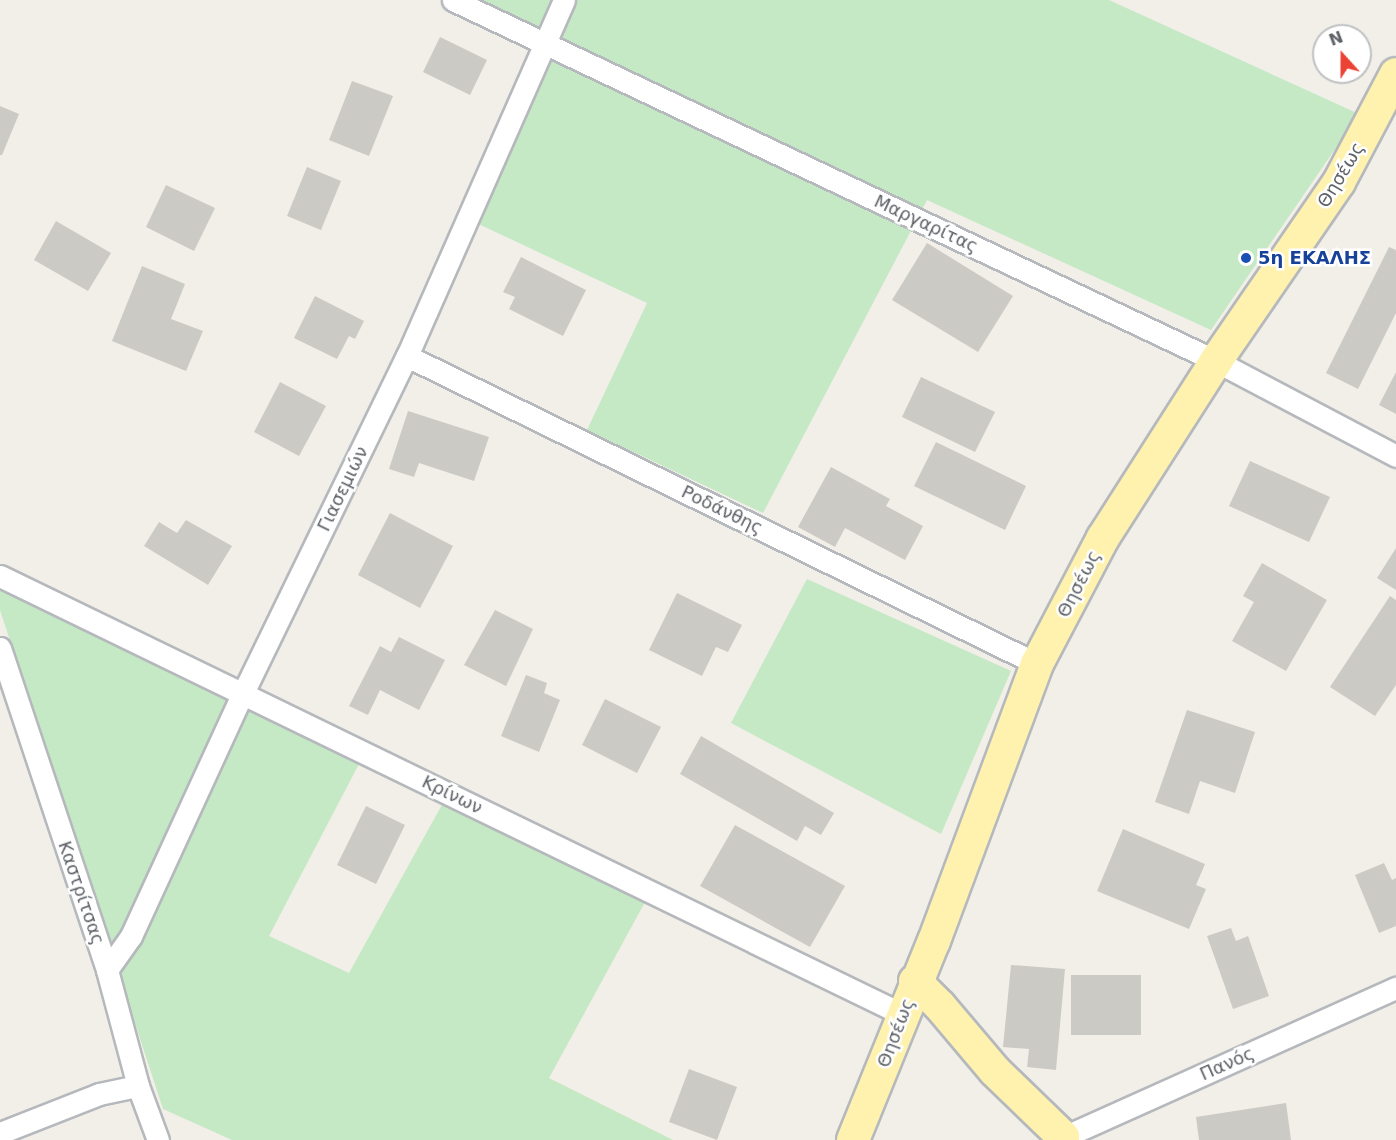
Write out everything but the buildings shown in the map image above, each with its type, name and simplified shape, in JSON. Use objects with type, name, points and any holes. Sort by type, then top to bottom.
[{"type":"main road","name":"Θησέως","points":[[853,1140],[904,1015],[915,981],[934,941],[1037,664],[1103,538],[1216,362],[1340,182],[1396,74]]},
{"type":"main road","points":[[915,981],[1060,1139]]},
{"type":"street","name":"Μαργαρίτας","points":[[453,0],[1216,362],[1396,456]]},
{"type":"street","name":"Γιασεμιών","points":[[107,970],[131,936],[243,693],[407,356],[564,0]]},
{"type":"street","name":"Ροδάνθης","points":[[407,356],[1037,664]]},
{"type":"street","name":"Κρίνων","points":[[0,576],[904,1015]]},
{"type":"street","name":"Καστρίτσας","points":[[0,648],[107,970],[138,1086],[158,1140]]},
{"type":"street","name":"Πανός","points":[[1060,1139],[1396,988]]},
{"type":"street","points":[[0,1133],[99,1094],[138,1086]]},
{"type":"green space","points":[[448,0],[562,0],[542,45]]},
{"type":"green space","points":[[573,0],[1109,0],[1359,114],[1211,330],[927,200],[763,513],[587,430],[647,303],[472,221]]},
{"type":"green space","points":[[807,579],[1011,671],[941,834],[731,723]]},
{"type":"green space","points":[[0,584],[360,762],[269,936],[349,973],[444,801],[645,902],[549,1078],[673,1140],[232,1140],[163,1109],[0,610]]},
{"type":"place","name":"5η ΕΚΑΛΗΣ","points":[[1246,258]]}]
